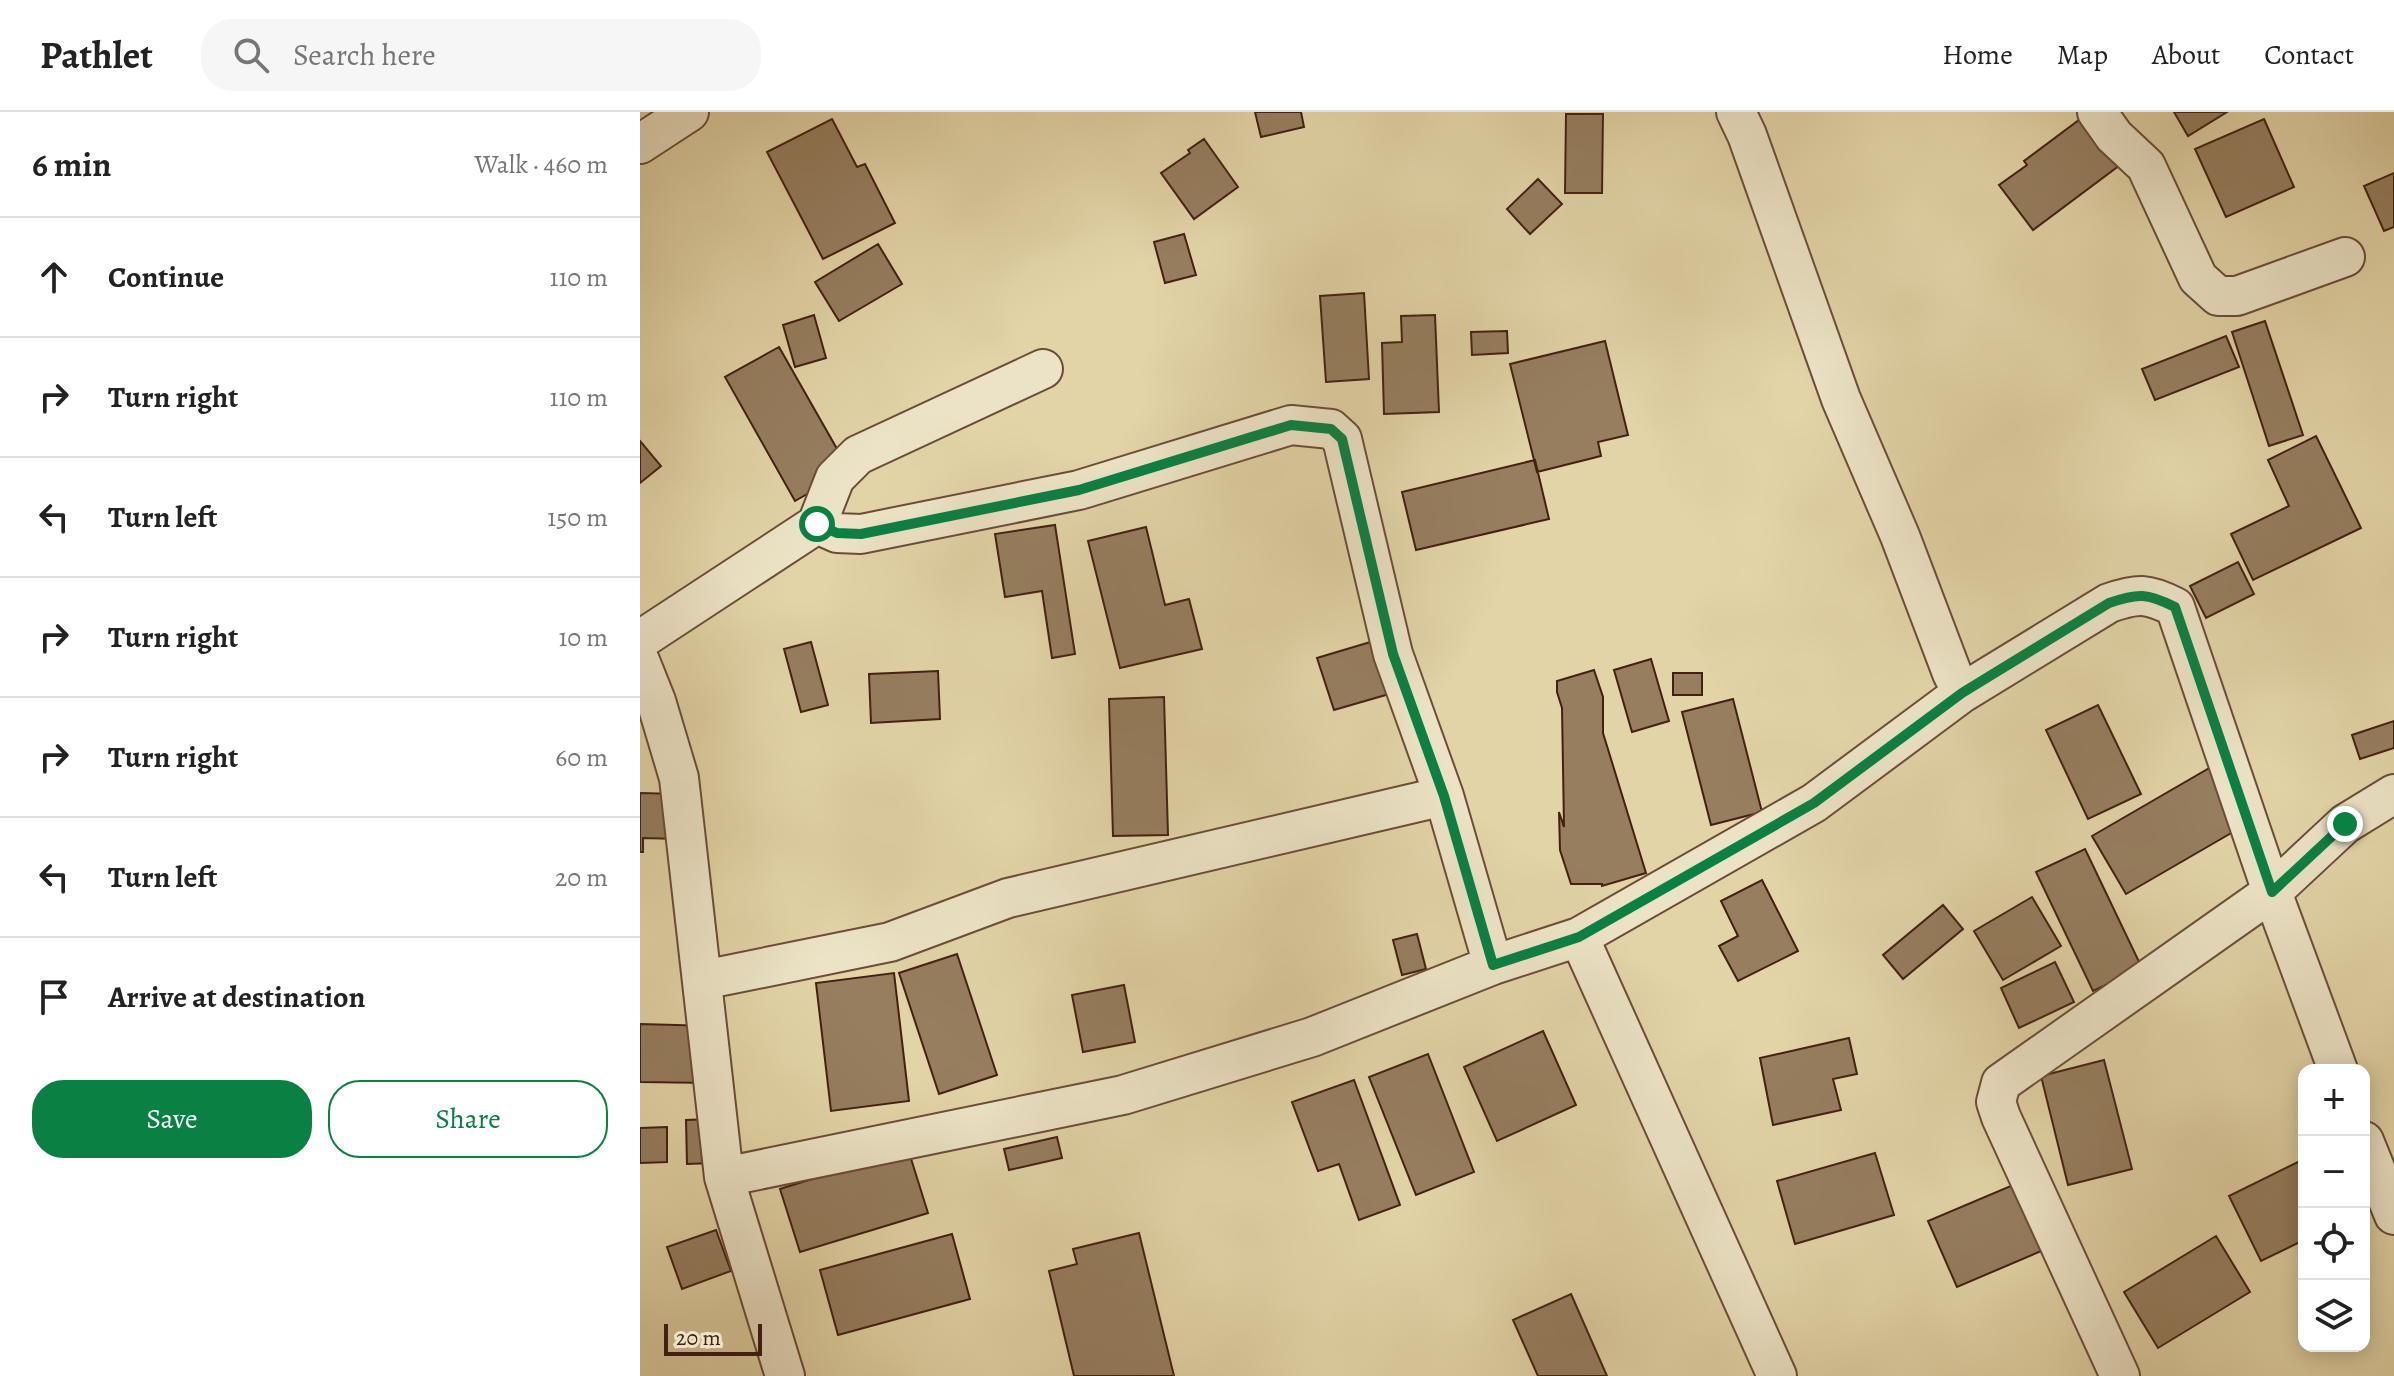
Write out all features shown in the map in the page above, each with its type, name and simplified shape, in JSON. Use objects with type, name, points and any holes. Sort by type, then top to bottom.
[{"type":"street","points":[[640,144],[689,112]]},
{"type":"street","points":[[1736,112],[1747,135],[1841,399],[1900,536],[1962,693]]},
{"type":"street","points":[[2097,112],[2114,136],[2146,166],[2198,278],[2218,296],[2237,296],[2345,257]]},
{"type":"street","points":[[640,640],[817,524],[835,478],[858,455],[1043,369]]},
{"type":"street","points":[[817,524],[837,533],[861,534],[1079,490],[1291,425],[1331,429],[1342,439],[1393,654],[1444,796],[1493,965]]},
{"type":"street","points":[[724,1177],[1123,1095],[1312,1037],[1493,965],[1579,937],[1814,803],[1962,693],[2109,603],[2134,594],[2154,597],[2175,607],[2272,892],[2336,1064]]},
{"type":"street","points":[[640,661],[656,701],[679,778],[724,1177],[785,1376]]},
{"type":"street","points":[[2120,1376],[2001,1117],[1996,1102],[2001,1083],[2272,892],[2345,824],[2394,794]]},
{"type":"street","points":[[703,980],[890,942],[1008,898],[1444,796]]},
{"type":"street","points":[[1579,937],[1777,1376]]},
{"type":"street","points":[[2370,1156],[2394,1215]]},
{"type":"building","points":[[1255,112],[1301,112],[1304,127],[1261,137]]},
{"type":"building","points":[[2174,112],[2227,112],[2188,136]]},
{"type":"building","points":[[1566,114],[1603,114],[1602,193],[1565,193]]},
{"type":"building","points":[[2083,117],[2120,165],[2033,230],[1999,185],[2027,165],[2024,161]]},
{"type":"building","points":[[832,119],[857,167],[865,164],[895,223],[823,259],[767,152]]},
{"type":"building","points":[[2264,119],[2294,187],[2226,217],[2195,149]]},
{"type":"building","points":[[1204,139],[1238,187],[1194,219],[1161,173]]},
{"type":"building","points":[[2394,173],[2394,227],[2384,231],[2364,186]]},
{"type":"building","points":[[1538,179],[1562,204],[1530,234],[1507,209]]},
{"type":"building","points":[[1184,234],[1196,275],[1165,283],[1154,242]]},
{"type":"building","points":[[878,244],[902,284],[839,321],[815,282]]},
{"type":"building","points":[[1364,293],[1369,379],[1326,382],[1320,296]]},
{"type":"building","points":[[814,315],[826,358],[795,367],[783,325]]},
{"type":"building","points":[[1435,315],[1439,412],[1384,414],[1382,343],[1402,342],[1401,316]]},
{"type":"building","points":[[2265,321],[2303,435],[2269,446],[2232,332]]},
{"type":"building","points":[[1507,331],[1508,353],[1472,355],[1471,332]]},
{"type":"building","points":[[2226,336],[2239,367],[2155,400],[2142,369]]},
{"type":"building","points":[[1605,341],[1628,435],[1598,442],[1601,456],[1537,472],[1510,364]]},
{"type":"building","points":[[779,347],[849,470],[795,501],[725,377]]},
{"type":"building","points":[[2316,436],[2361,528],[2253,580],[2231,534],[2289,506],[2268,460]]},
{"type":"building","points":[[640,441],[661,466],[640,483]]},
{"type":"building","points":[[1535,460],[1549,519],[1416,550],[1402,492]]},
{"type":"building","points":[[1055,525],[1075,654],[1052,658],[1042,591],[1005,597],[995,534]]},
{"type":"building","points":[[1146,527],[1165,605],[1189,599],[1202,649],[1120,668],[1088,541]]},
{"type":"building","points":[[2238,562],[2254,594],[2206,618],[2190,586]]},
{"type":"building","points":[[1387,637],[1403,690],[1334,710],[1317,658]]},
{"type":"building","points":[[811,642],[828,705],[801,712],[784,649]]},
{"type":"building","points":[[1651,659],[1669,721],[1632,732],[1614,670]]},
{"type":"building","points":[[1594,670],[1603,697],[1603,733],[1646,873],[1602,886],[1571,884],[1560,850],[1559,812],[1564,827],[1562,708],[1557,681]]},
{"type":"building","points":[[938,671],[940,719],[871,723],[869,674]]},
{"type":"building","points":[[1673,673],[1702,673],[1702,695],[1673,695]]},
{"type":"building","points":[[1164,697],[1168,835],[1113,836],[1109,699]]},
{"type":"building","points":[[1733,699],[1762,812],[1711,825],[1682,712]]},
{"type":"building","points":[[2098,705],[2141,794],[2088,819],[2046,730]]},
{"type":"building","points":[[2394,721],[2394,748],[2360,759],[2352,735]]},
{"type":"building","points":[[2218,763],[2252,821],[2126,894],[2092,836]]},
{"type":"building","points":[[640,793],[679,794],[678,839],[643,838],[643,852],[640,852]]},
{"type":"building","points":[[2085,849],[2142,968],[2093,991],[2036,872]]},
{"type":"building","points":[[1762,880],[1798,951],[1738,981],[1719,946],[1738,936],[1721,901]]},
{"type":"building","points":[[2032,897],[2061,946],[2003,980],[1974,931]]},
{"type":"building","points":[[1943,905],[1963,929],[1903,979],[1883,955]]},
{"type":"building","points":[[1417,934],[1426,969],[1402,975],[1393,940]]},
{"type":"building","points":[[957,954],[997,1075],[939,1094],[899,973]]},
{"type":"building","points":[[2055,962],[2074,1002],[2019,1028],[2001,988]]},
{"type":"building","points":[[894,973],[909,1101],[831,1111],[816,983]]},
{"type":"building","points":[[1124,985],[1135,1042],[1083,1052],[1072,995]]},
{"type":"building","points":[[640,1024],[712,1026],[711,1083],[640,1082]]},
{"type":"building","points":[[1543,1031],[1576,1105],[1497,1141],[1464,1067]]},
{"type":"building","points":[[1849,1038],[1857,1074],[1833,1079],[1841,1110],[1773,1125],[1760,1058]]},
{"type":"building","points":[[1428,1054],[1474,1172],[1416,1195],[1369,1077]]},
{"type":"building","points":[[2104,1060],[2132,1169],[2068,1185],[2041,1076]]},
{"type":"building","points":[[1354,1080],[1400,1205],[1359,1220],[1339,1164],[1318,1171],[1292,1102]]},
{"type":"building","points":[[712,1119],[713,1163],[687,1164],[686,1120]]},
{"type":"building","points":[[667,1127],[667,1162],[640,1163],[640,1128]]},
{"type":"building","points":[[1057,1137],[1062,1158],[1009,1170],[1004,1149]]},
{"type":"building","points":[[908,1149],[928,1213],[800,1252],[780,1189]]},
{"type":"building","points":[[1875,1153],[1894,1215],[1795,1244],[1777,1181]]},
{"type":"building","points":[[2298,1162],[2298,1243],[2261,1261],[2229,1196]]},
{"type":"building","points":[[2032,1177],[2060,1243],[1957,1287],[1928,1221]]},
{"type":"building","points":[[716,1230],[731,1271],[682,1289],[667,1247]]},
{"type":"building","points":[[1139,1233],[1174,1376],[1074,1376],[1049,1271],[1077,1264],[1073,1249]]},
{"type":"building","points":[[952,1234],[970,1299],[838,1335],[820,1270]]},
{"type":"building","points":[[2216,1236],[2250,1292],[2158,1348],[2124,1292]]},
{"type":"building","points":[[1571,1294],[1607,1376],[1538,1376],[1513,1320]]},
{"type":"route","points":[[817,524],[837,533],[861,534],[1079,490],[1291,425],[1331,429],[1342,439],[1393,654],[1444,796],[1493,965],[1579,937],[1814,803],[1962,693],[2109,603],[2134,594],[2154,597],[2175,607],[2272,892],[2345,824]]}]
